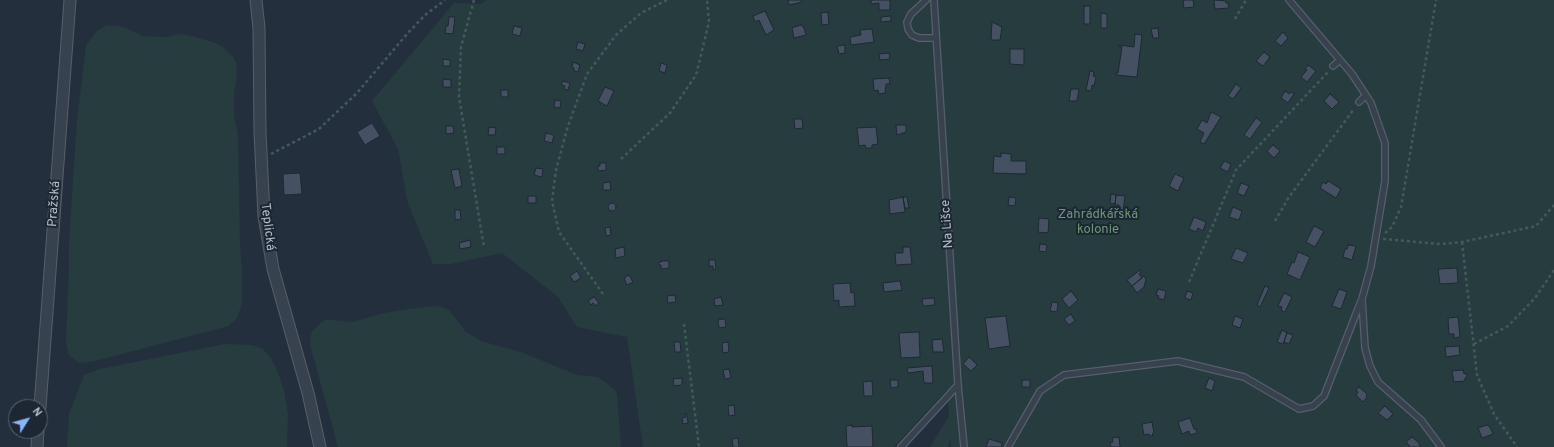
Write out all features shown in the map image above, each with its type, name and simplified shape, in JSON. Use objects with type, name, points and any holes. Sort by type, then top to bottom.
[{"type":"street","name":"Pražská","points":[[41,399],[70,0]]},
{"type":"street","name":"Teplická","points":[[256,0],[259,28],[261,157],[264,216],[273,269],[308,393],[320,447]]},
{"type":"lane","points":[[926,0],[911,14],[907,22],[908,29],[912,35],[919,38],[936,38]]},
{"type":"lane","name":"Na Lišce","points":[[934,0],[958,384],[964,447]]},
{"type":"lane","points":[[1008,447],[1040,391],[1064,375],[1178,361],[1244,377],[1299,409],[1313,406],[1324,396],[1362,299],[1371,266],[1386,181],[1385,143],[1371,102],[1352,74],[1289,0]]},
{"type":"lane","points":[[1333,66],[1340,60]]},
{"type":"lane","points":[[1359,102],[1366,95]]},
{"type":"lane","points":[[1362,299],[1365,348],[1370,366],[1378,382],[1421,420],[1440,447]]},
{"type":"lane","points":[[901,447],[958,384]]},
{"type":"path","points":[[261,157],[277,152],[319,129],[357,93],[425,15],[445,0]]},
{"type":"path","points":[[474,0],[461,47],[459,97],[484,247]]},
{"type":"path","points":[[603,294],[559,232],[552,201],[556,170],[567,129],[587,74],[616,35],[641,13],[667,0]]},
{"type":"path","points":[[621,159],[670,113],[696,75],[709,22],[707,0]]},
{"type":"path","points":[[1235,19],[1246,0]]},
{"type":"path","points":[[1376,239],[1392,227],[1401,207],[1436,0]]},
{"type":"path","points":[[1189,282],[1236,170],[1333,66]]},
{"type":"path","points":[[1276,221],[1289,197],[1359,102]]},
{"type":"path","points":[[1376,239],[1440,244],[1462,242],[1536,226],[1554,205]]},
{"type":"path","points":[[1462,242],[1477,375],[1494,414],[1517,447]]},
{"type":"path","points":[[1474,344],[1508,326],[1535,298],[1554,270]]},
{"type":"path","points":[[684,324],[699,447]]},
{"type":"green space","name":"Zahrádkářská kolonie","points":[[486,0],[1554,0],[1554,447],[951,447],[950,438],[948,447],[930,447],[949,416],[947,390],[894,447],[643,447],[627,337],[577,327],[558,297],[502,253],[451,264],[433,264],[408,204],[398,149],[372,101],[454,3],[482,4]]},
{"type":"green space","points":[[107,25],[124,27],[143,36],[165,37],[181,34],[196,37],[213,42],[223,47],[236,62],[237,75],[234,94],[234,115],[238,135],[242,303],[237,318],[229,326],[95,361],[80,363],[72,358],[68,353],[66,341],[69,243],[77,120],[86,45],[97,31]]},
{"type":"green space","points":[[435,306],[442,307],[450,311],[465,331],[481,341],[521,352],[577,375],[597,377],[604,381],[614,389],[617,394],[621,447],[338,447],[311,348],[310,337],[313,330],[326,320],[353,322],[384,313]]},
{"type":"green space","points":[[225,344],[252,345],[262,348],[271,358],[284,390],[288,414],[287,447],[67,447],[69,414],[84,375],[100,369]]},
{"type":"building","points":[[788,0],[801,0],[802,2],[789,5]]},
{"type":"building","points":[[871,0],[890,0],[890,10],[879,10],[879,3],[871,4]]},
{"type":"building","points":[[1183,0],[1193,0],[1194,7],[1184,8]]},
{"type":"building","points":[[1214,0],[1226,1],[1229,8],[1215,9]]},
{"type":"building","points":[[1084,6],[1090,6],[1090,24],[1084,24]]},
{"type":"building","points":[[765,11],[774,30],[766,35],[759,20],[755,22],[753,16]]},
{"type":"building","points":[[828,12],[829,24],[822,25],[821,13]]},
{"type":"building","points":[[1101,13],[1107,14],[1107,28],[1101,28]]},
{"type":"building","points":[[891,16],[891,21],[881,22],[881,17]]},
{"type":"building","points":[[449,17],[455,17],[453,34],[445,33],[446,26],[448,26]]},
{"type":"building","points":[[992,22],[1002,27],[1000,40],[991,40]]},
{"type":"building","points":[[801,25],[804,28],[806,35],[794,38],[792,28]]},
{"type":"building","points":[[514,26],[522,28],[520,36],[512,34]]},
{"type":"building","points":[[1158,28],[1159,38],[1153,38],[1151,29]]},
{"type":"building","points":[[872,29],[874,42],[851,45],[850,37],[861,35],[860,30]]},
{"type":"building","points":[[1283,32],[1288,38],[1281,46],[1275,41]]},
{"type":"building","points":[[1135,34],[1142,35],[1137,77],[1116,75],[1116,73],[1118,73],[1122,47],[1119,45],[1134,47]]},
{"type":"building","points":[[578,42],[585,44],[583,51],[576,49]]},
{"type":"building","points":[[845,45],[845,53],[839,54],[837,46]]},
{"type":"building","points":[[1010,49],[1024,49],[1024,65],[1010,64]]},
{"type":"building","points":[[1264,52],[1270,57],[1263,66],[1256,61]]},
{"type":"building","points":[[889,53],[890,59],[880,60],[879,54]]},
{"type":"building","points":[[443,59],[450,60],[450,66],[443,66]]},
{"type":"building","points":[[573,62],[580,65],[578,72],[574,71],[574,68],[572,67]]},
{"type":"building","points":[[661,63],[667,65],[665,73],[659,71]]},
{"type":"building","points":[[1308,65],[1316,71],[1307,82],[1301,77],[1307,70],[1305,69]]},
{"type":"building","points":[[1090,71],[1094,72],[1093,76],[1096,77],[1091,91],[1086,90]]},
{"type":"building","points":[[889,78],[890,84],[886,84],[885,93],[879,94],[878,90],[874,91],[873,79]]},
{"type":"building","points":[[443,79],[451,80],[451,87],[443,87]]},
{"type":"building","points":[[563,81],[570,83],[568,90],[564,89],[565,86],[561,85]]},
{"type":"building","points":[[1236,84],[1241,88],[1233,99],[1228,96]]},
{"type":"building","points":[[605,87],[614,91],[607,106],[598,101]]},
{"type":"building","points":[[1071,89],[1079,89],[1077,101],[1069,101]]},
{"type":"building","points":[[501,90],[508,90],[508,97],[501,97]]},
{"type":"building","points":[[1285,91],[1289,94],[1291,92],[1294,94],[1288,103],[1281,98]]},
{"type":"building","points":[[1330,94],[1339,102],[1332,109],[1324,101]]},
{"type":"building","points":[[555,100],[561,101],[560,108],[554,107]]},
{"type":"building","points":[[1211,112],[1221,117],[1204,144],[1200,142],[1204,133],[1197,129],[1202,120],[1207,123]]},
{"type":"building","points":[[1256,118],[1262,122],[1250,139],[1244,135]]},
{"type":"building","points":[[794,119],[802,119],[803,128],[795,129]]},
{"type":"building","points":[[372,123],[380,136],[365,145],[357,132]]},
{"type":"building","points":[[896,125],[906,125],[906,132],[897,135]]},
{"type":"building","points":[[446,126],[453,126],[454,133],[446,134]]},
{"type":"building","points":[[489,127],[496,128],[495,135],[488,135]]},
{"type":"building","points":[[876,127],[878,144],[872,145],[872,148],[866,148],[865,145],[859,146],[857,128]]},
{"type":"building","points":[[546,133],[554,135],[552,143],[544,141]]},
{"type":"building","points":[[1273,145],[1280,151],[1274,158],[1267,151]]},
{"type":"building","points":[[497,147],[505,147],[505,154],[497,154]]},
{"type":"building","points":[[1001,153],[1011,154],[1011,161],[1026,161],[1026,174],[993,173],[994,156],[1001,157]]},
{"type":"building","points":[[1224,161],[1231,164],[1228,172],[1220,168]]},
{"type":"building","points":[[600,163],[606,163],[606,170],[598,171],[598,166],[600,166]]},
{"type":"building","points":[[536,168],[543,169],[542,177],[534,175]]},
{"type":"building","points":[[459,169],[462,186],[455,188],[451,170]]},
{"type":"building","points":[[300,173],[302,194],[284,195],[283,174]]},
{"type":"building","points":[[1175,174],[1184,178],[1178,191],[1169,186]]},
{"type":"building","points":[[1328,181],[1341,189],[1336,198],[1320,188],[1323,182],[1326,184]]},
{"type":"building","points":[[610,182],[611,190],[603,190],[603,183]]},
{"type":"building","points":[[1241,183],[1249,186],[1244,196],[1237,193]]},
{"type":"building","points":[[1111,194],[1116,195],[1115,204],[1110,203]]},
{"type":"building","points":[[1116,195],[1125,196],[1123,212],[1118,212],[1119,205],[1115,205]]},
{"type":"building","points":[[528,196],[536,196],[536,203],[528,203]]},
{"type":"building","points":[[903,197],[907,197],[909,208],[905,208]]},
{"type":"building","points":[[903,197],[905,212],[890,214],[889,200]]},
{"type":"building","points":[[1009,197],[1016,198],[1015,206],[1008,205]]},
{"type":"building","points":[[612,203],[615,204],[615,210],[612,211],[609,210],[608,207],[609,204]]},
{"type":"building","points":[[1233,207],[1242,211],[1239,220],[1229,217]]},
{"type":"building","points":[[455,210],[460,210],[461,219],[455,220]]},
{"type":"building","points":[[1194,217],[1206,222],[1203,231],[1198,228],[1196,232],[1189,229]]},
{"type":"building","points":[[1039,218],[1049,219],[1048,233],[1038,232]]},
{"type":"building","points":[[1314,226],[1324,231],[1315,247],[1306,242]]},
{"type":"building","points":[[610,227],[611,235],[606,236],[605,228]]},
{"type":"building","points":[[470,240],[471,247],[460,249],[459,243]]},
{"type":"building","points":[[1040,244],[1047,245],[1046,252],[1039,251]]},
{"type":"building","points":[[1348,245],[1356,246],[1352,260],[1343,257],[1345,249],[1347,249]]},
{"type":"building","points":[[624,247],[625,256],[616,258],[615,249]]},
{"type":"building","points":[[903,247],[910,247],[912,264],[896,265],[895,253],[903,253]]},
{"type":"building","points":[[1236,248],[1248,253],[1243,263],[1231,259]]},
{"type":"building","points":[[1298,252],[1310,257],[1300,280],[1287,274],[1292,262],[1294,263]]},
{"type":"building","points":[[709,260],[715,260],[716,269],[713,270],[713,266],[709,266]]},
{"type":"building","points":[[661,261],[669,261],[669,268],[661,269],[661,265],[658,263]]},
{"type":"building","points":[[1457,268],[1458,283],[1440,284],[1438,269]]},
{"type":"building","points":[[1140,270],[1141,272],[1139,274],[1142,278],[1132,286],[1127,280]]},
{"type":"building","points":[[577,271],[581,278],[574,282],[570,276]]},
{"type":"building","points":[[629,275],[633,282],[627,285],[624,278]]},
{"type":"building","points":[[1144,276],[1146,279],[1144,287],[1137,293],[1132,286]]},
{"type":"building","points":[[900,281],[902,290],[884,292],[883,283]]},
{"type":"building","points":[[850,283],[851,293],[854,292],[855,306],[839,307],[839,300],[834,301],[833,284]]},
{"type":"building","points":[[1265,286],[1269,288],[1260,307],[1257,305]]},
{"type":"building","points":[[1158,289],[1166,291],[1164,300],[1158,298],[1159,296],[1156,295]]},
{"type":"building","points":[[1339,289],[1347,292],[1341,309],[1332,306]]},
{"type":"building","points":[[1071,291],[1078,300],[1069,308],[1062,299]]},
{"type":"building","points":[[1187,291],[1193,293],[1191,300],[1185,298]]},
{"type":"building","points":[[1284,293],[1292,297],[1285,312],[1281,310],[1282,307],[1278,306]]},
{"type":"building","points":[[675,295],[676,302],[668,303],[667,296]]},
{"type":"building","points":[[594,297],[599,303],[595,306],[593,303],[591,305],[588,301]]},
{"type":"building","points":[[721,297],[723,305],[715,306],[714,299]]},
{"type":"building","points":[[934,298],[935,305],[923,306],[922,299]]},
{"type":"building","points":[[1052,302],[1058,303],[1057,312],[1050,311]]},
{"type":"building","points":[[1071,314],[1075,321],[1069,325],[1064,319]]},
{"type":"building","points":[[1006,316],[1010,346],[989,349],[985,318]]},
{"type":"building","points":[[1235,316],[1243,319],[1240,328],[1232,325]]},
{"type":"building","points":[[1458,317],[1460,337],[1454,338],[1454,334],[1449,334],[1448,318]]},
{"type":"building","points":[[725,319],[726,327],[719,328],[718,320]]},
{"type":"building","points":[[1282,330],[1287,333],[1283,344],[1277,342]]},
{"type":"building","points":[[919,332],[920,357],[901,358],[899,333]]},
{"type":"building","points":[[1287,333],[1293,335],[1289,344],[1284,342]]},
{"type":"building","points":[[942,339],[944,352],[933,352],[932,340]]},
{"type":"building","points":[[674,342],[680,342],[681,352],[675,352]]},
{"type":"building","points":[[728,342],[729,352],[723,353],[722,343]]},
{"type":"building","points":[[1459,346],[1460,355],[1446,357],[1445,347]]},
{"type":"building","points":[[969,357],[977,365],[971,371],[963,364]]},
{"type":"building","points":[[932,366],[933,383],[924,383],[923,371],[908,373],[907,368]]},
{"type":"building","points":[[729,369],[731,378],[725,379],[723,370]]},
{"type":"building","points":[[1463,370],[1467,377],[1465,378],[1465,381],[1454,382],[1452,371]]},
{"type":"building","points":[[682,378],[682,385],[674,386],[673,379]]},
{"type":"building","points":[[1209,378],[1215,381],[1212,391],[1205,388]]},
{"type":"building","points":[[890,380],[898,380],[898,387],[891,388]]},
{"type":"building","points":[[1022,380],[1030,380],[1030,387],[1022,387]]},
{"type":"building","points":[[872,381],[873,396],[864,396],[863,382]]},
{"type":"building","points":[[1359,387],[1367,394],[1367,397],[1363,402],[1356,395],[1358,392],[1356,390]]},
{"type":"building","points":[[734,405],[735,415],[729,416],[728,406]]},
{"type":"building","points":[[1385,406],[1393,414],[1387,420],[1378,413]]},
{"type":"building","points":[[685,414],[687,414],[688,423],[683,424],[682,418],[686,417]]},
{"type":"building","points":[[1190,418],[1197,433],[1190,435],[1189,431],[1182,434],[1178,422]]},
{"type":"building","points":[[1152,422],[1154,433],[1152,434],[1153,436],[1150,436],[1149,434],[1144,435],[1142,424]]},
{"type":"building","points":[[852,425],[852,427],[872,426],[873,447],[847,447],[846,426]]},
{"type":"building","points":[[1487,425],[1490,427],[1493,434],[1482,438],[1478,428]]},
{"type":"building","points":[[1119,437],[1120,447],[1111,447],[1110,443],[1113,442],[1112,438]]},
{"type":"building","points":[[1412,437],[1419,443],[1420,447],[1411,447],[1406,442]]},
{"type":"building","points":[[738,438],[739,447],[733,447],[732,439]]},
{"type":"building","points":[[989,439],[1002,443],[1001,447],[986,447]]}]
